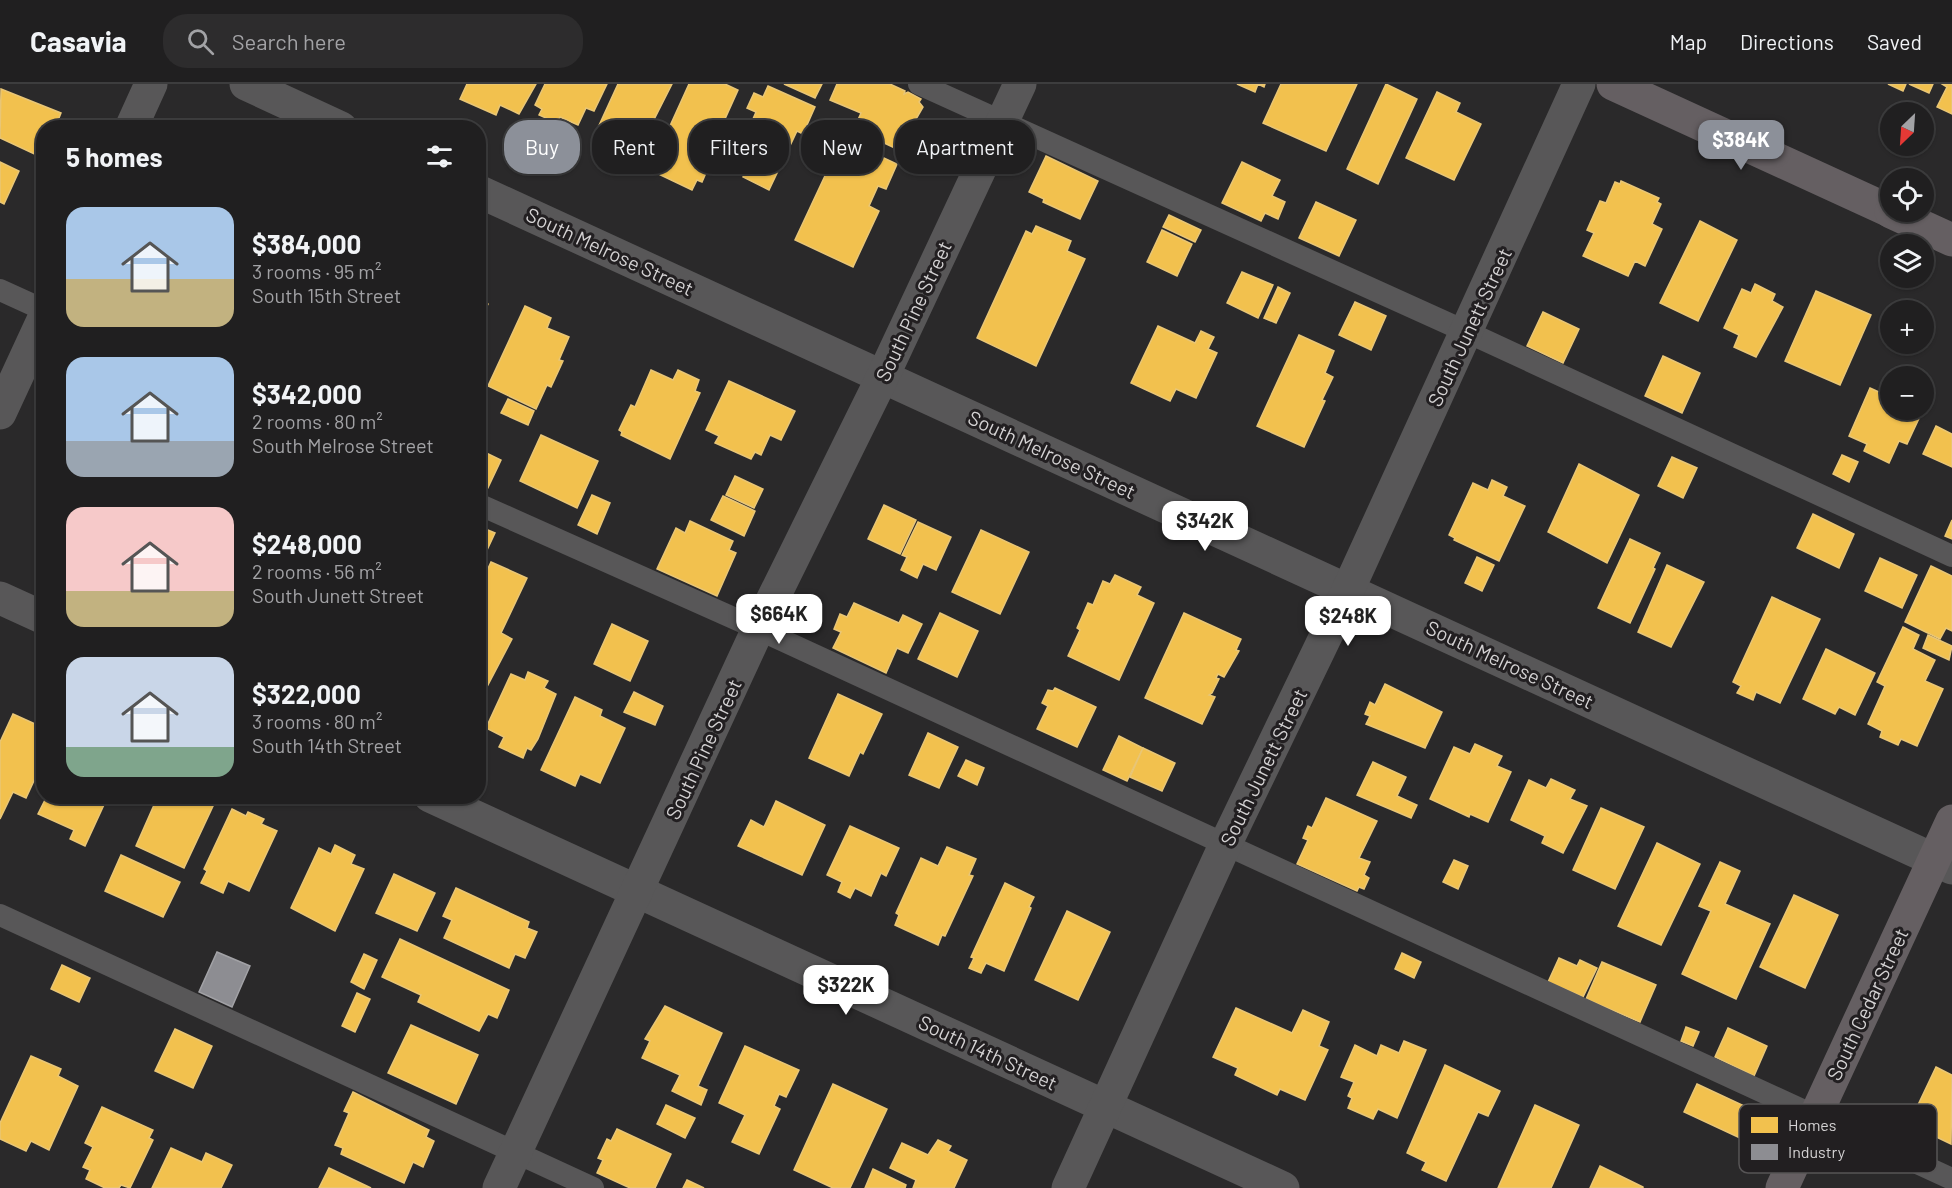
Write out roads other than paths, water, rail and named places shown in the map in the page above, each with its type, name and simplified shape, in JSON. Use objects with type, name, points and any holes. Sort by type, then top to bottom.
[{"type":"main road","points":[[1613,84],[1880,206]]},
{"type":"main road","points":[[1914,222],[1952,240]]},
{"type":"main road","name":"South Cedar Street","points":[[1821,1104],[1943,864],[1952,821]]},
{"type":"main road","name":"South Cedar Street","points":[[1782,1188],[1789,1173]]},
{"type":"street","points":[[135,120],[151,84]]},
{"type":"street","points":[[246,84],[324,120]]},
{"type":"street","name":"South Pine Street","points":[[1003,120],[1020,84]]},
{"type":"street","name":"South Junett Street","points":[[1068,1188],[1225,845],[1348,590],[1579,84]]},
{"type":"street","name":"South Pine Street","points":[[499,1188],[758,629],[883,376],[978,174]]},
{"type":"street","name":"South Melrose Street","points":[[486,195],[1943,864]]},
{"type":"street","points":[[0,413],[36,335]]},
{"type":"street","points":[[0,598],[36,614]]},
{"type":"street","name":"South 14th Street","points":[[447,804],[1283,1188]]},
{"type":"lane","points":[[919,84],[996,120]]},
{"type":"lane","points":[[1035,138],[1467,332],[1952,556]]},
{"type":"lane","points":[[0,290],[36,306]]},
{"type":"lane","points":[[486,508],[758,629],[1789,1104]]},
{"type":"lane","points":[[0,915],[593,1188]]},
{"type":"lane","points":[[1937,1172],[1952,1179]]}]
